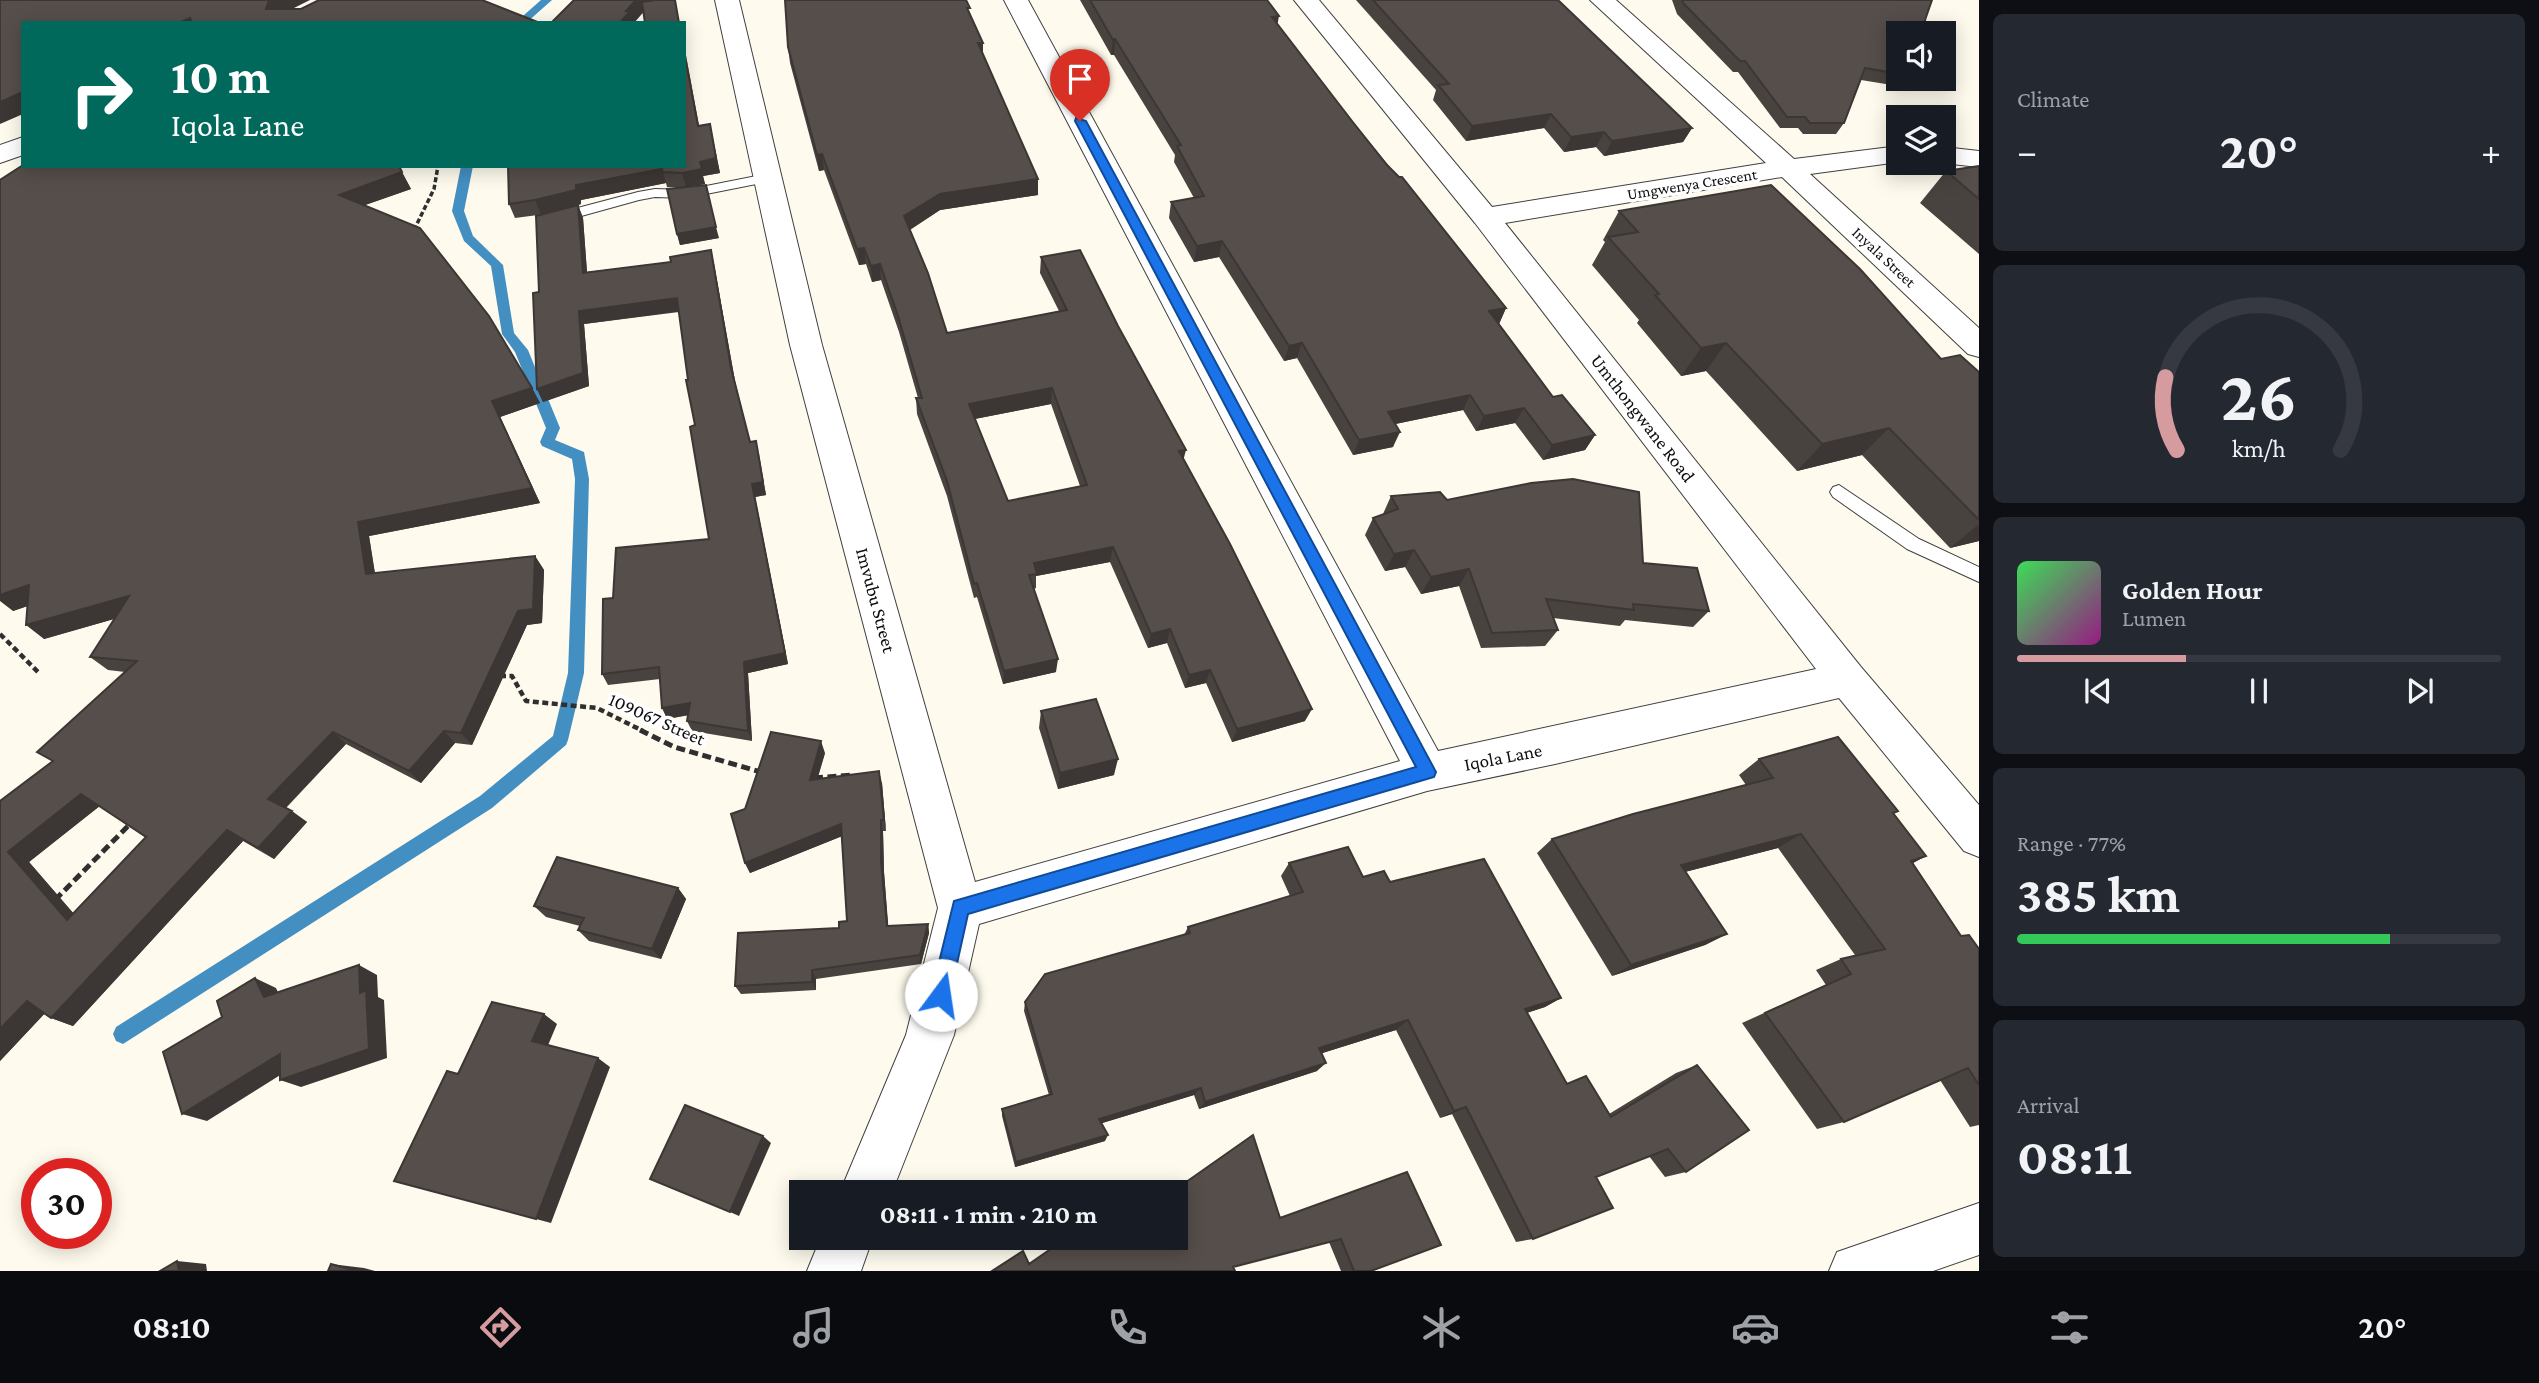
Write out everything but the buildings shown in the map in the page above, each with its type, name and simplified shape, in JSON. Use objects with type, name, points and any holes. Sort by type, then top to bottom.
[{"type":"street","name":"Imvubu Street","points":[[727,0],[806,345],[960,908],[930,1035],[871,1180]]},
{"type":"street","points":[[1016,0],[1427,772]]},
{"type":"street","name":"Umthongwane Road","points":[[1306,0],[1485,217],[1847,679],[1979,838]]},
{"type":"street","name":"Inyala Street","points":[[1602,0],[1979,346]]},
{"type":"street","points":[[0,155],[21,146]]},
{"type":"street","name":"Umgwenya Crescent","points":[[1485,217],[1788,168],[1886,156]]},
{"type":"street","points":[[1956,156],[1979,159]]},
{"type":"street","name":"Iqola Lane","points":[[960,908],[1427,772],[1555,746],[1847,679]]},
{"type":"street","points":[[1856,1271],[1979,1229]]},
{"type":"street","points":[[834,1271],[842,1250]]},
{"type":"lane","points":[[541,222],[638,196],[694,193],[767,178]]},
{"type":"lane","points":[[1839,492],[1913,544],[1979,575]]},
{"type":"path","points":[[410,236],[434,189],[438,168]]},
{"type":"path","points":[[0,634],[40,674]]},
{"type":"path","name":"109067 Street","points":[[491,676],[512,676],[526,701],[597,708],[674,747],[773,775]]},
{"type":"path","points":[[808,779],[842,774],[927,783]]},
{"type":"path","points":[[45,910],[135,820]]},
{"type":"waterway","points":[[522,21],[547,0]]},
{"type":"waterway","points":[[123,1034],[486,802],[560,740],[576,673],[582,479],[579,456],[547,442],[553,428],[521,350],[508,334],[497,265],[468,238],[458,211],[467,168]]},
{"type":"route","points":[[941,995],[960,908],[1427,772],[1080,121]]}]
